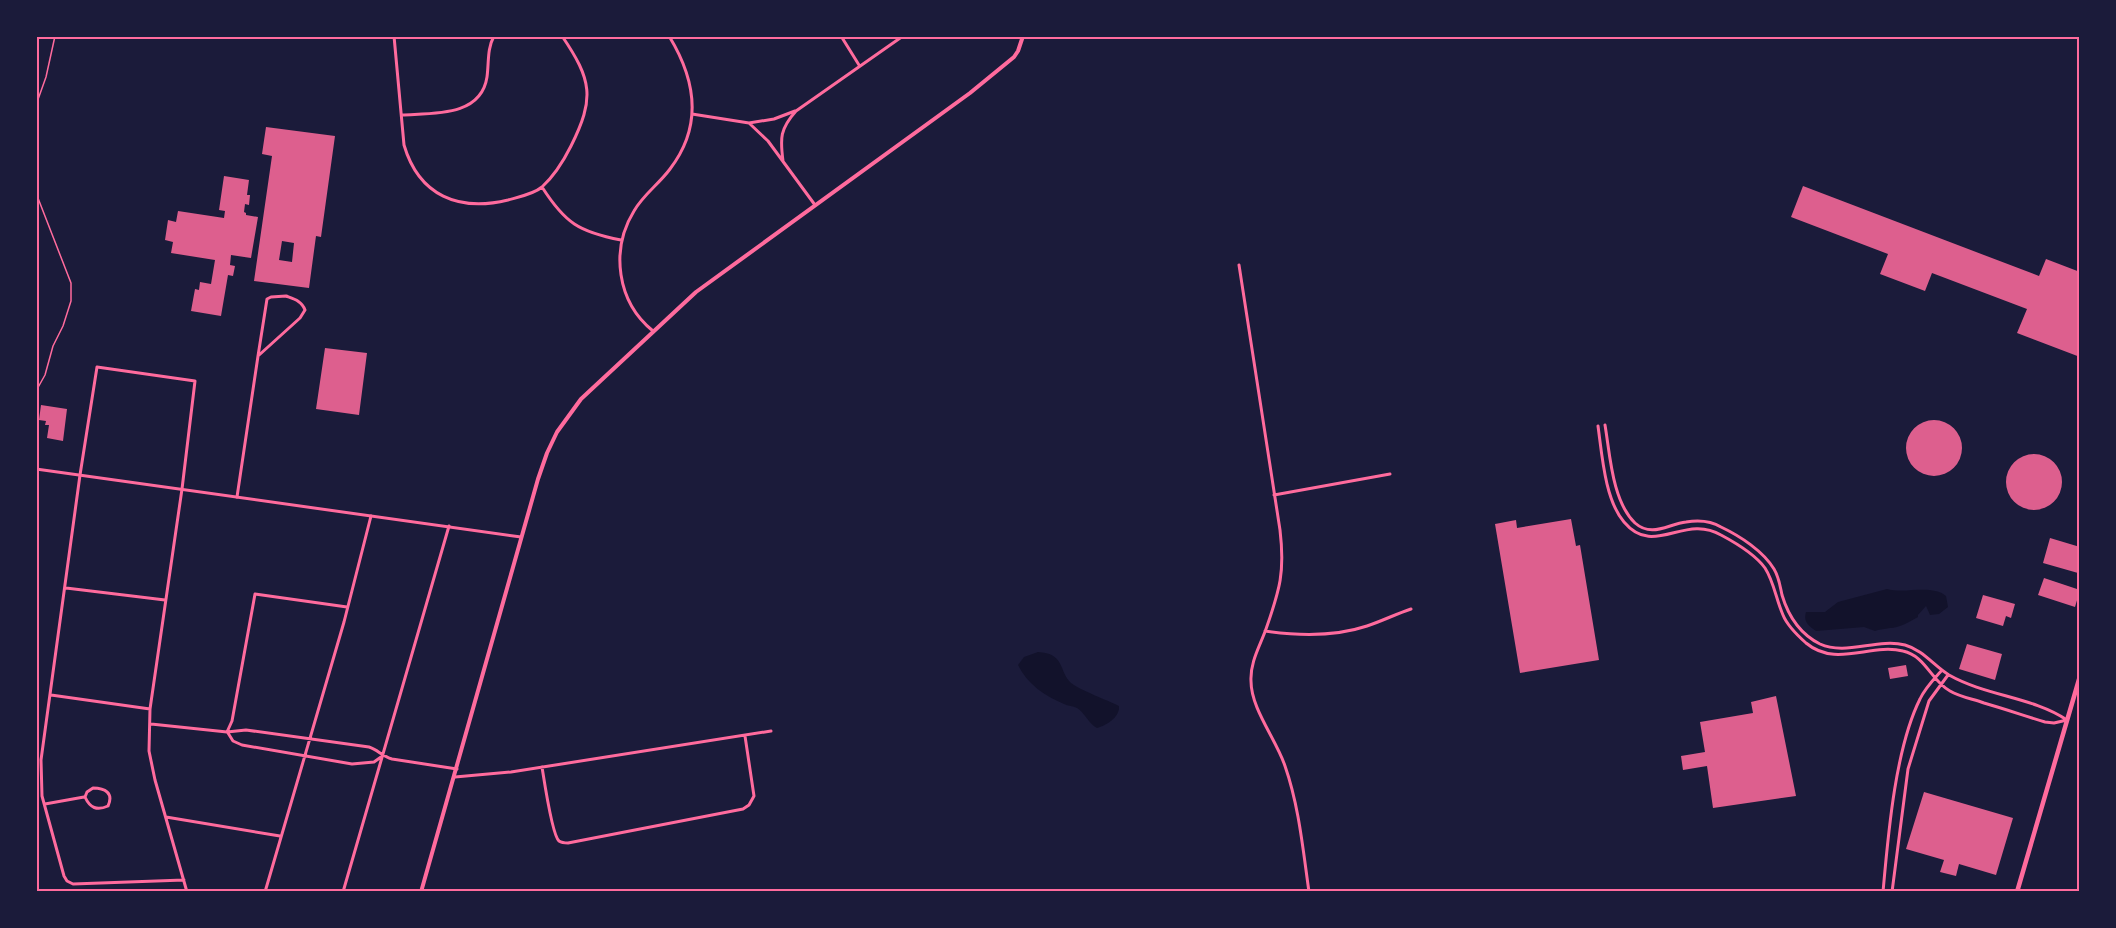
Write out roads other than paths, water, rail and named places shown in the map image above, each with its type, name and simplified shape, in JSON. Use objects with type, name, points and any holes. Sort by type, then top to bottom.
[{"type":"main road","points":[[421,892],[547,453],[565,420],[593,386],[708,282],[970,93],[1014,57],[1023,36]]},
{"type":"main road","points":[[2018,892],[2080,676]]},
{"type":"street","points":[[394,36],[404,145],[409,161],[428,186],[441,196],[455,201],[479,204],[512,199],[542,187],[569,150],[587,108],[587,87],[576,56],[562,36]]},
{"type":"street","points":[[402,115],[459,110],[472,104],[483,92],[486,84],[488,52],[494,36]]},
{"type":"street","points":[[653,331],[629,302],[622,285],[619,264],[621,240],[630,217],[640,201],[662,179],[679,157],[685,145],[692,114],[691,86],[669,36]]},
{"type":"street","points":[[841,36],[859,66]]},
{"type":"street","points":[[783,161],[781,145],[783,130],[786,122],[796,111],[903,36]]},
{"type":"street","points":[[692,114],[749,123],[774,119],[796,111]]},
{"type":"street","points":[[749,123],[768,141],[815,205]]},
{"type":"street","points":[[542,187],[557,209],[571,223],[585,231],[621,240]]},
{"type":"street","points":[[1239,264],[1283,567],[1278,596],[1258,646],[1251,672],[1252,690],[1259,712],[1279,748],[1290,783],[1309,892]]},
{"type":"street","points":[[237,497],[258,356],[267,299],[286,296],[304,305],[305,310],[300,318],[258,356]]},
{"type":"street","points":[[184,880],[74,884],[68,881],[64,876],[40,787],[80,474],[97,367],[195,381],[182,489],[150,709],[150,761],[184,880],[187,892]]},
{"type":"street","points":[[1605,424],[1620,499],[1626,512],[1636,523],[1653,530],[1662,530],[1688,521],[1710,522],[1738,537],[1766,559],[1777,575],[1784,602],[1791,617],[1808,636],[1818,643],[1839,648],[1904,645],[1917,650],[1948,675],[2049,709],[2067,720]]},
{"type":"street","points":[[1598,426],[1612,501],[1624,522],[1633,530],[1653,538],[1691,528],[1704,528],[1720,534],[1760,562],[1771,579],[1786,621],[1806,643],[1816,650],[1831,655],[1901,650],[1914,655],[1929,669],[1939,685],[1954,694],[2045,722],[2054,723],[2067,720]]},
{"type":"street","points":[[36,469],[522,537]]},
{"type":"street","points":[[1274,495],[1390,474]]},
{"type":"street","points":[[265,892],[348,607],[371,516]]},
{"type":"street","points":[[343,892],[449,526]]},
{"type":"street","points":[[65,588],[165,600]]},
{"type":"street","points":[[227,732],[232,721],[255,594],[348,607]]},
{"type":"street","points":[[1265,632],[1306,636],[1341,632],[1366,626],[1411,609]]},
{"type":"street","points":[[1883,892],[1893,808],[1902,757],[1920,697],[1942,670]]},
{"type":"street","points":[[1892,892],[1908,769],[1926,710],[1939,685],[1948,675]]},
{"type":"street","points":[[51,695],[150,709]]},
{"type":"street","points":[[151,724],[227,732],[246,730],[369,747],[382,756],[402,762],[457,770]]},
{"type":"street","points":[[455,777],[481,776],[771,731]]},
{"type":"street","points":[[227,732],[233,741],[242,745],[352,764],[374,762],[382,756]]},
{"type":"street","points":[[542,767],[553,828],[561,843],[568,843],[743,809],[749,805],[754,796],[745,736]]},
{"type":"street","points":[[100,788],[108,792],[110,803],[102,809],[93,808],[85,797],[89,790],[100,788]]},
{"type":"street","points":[[45,804],[85,797]]},
{"type":"street","points":[[166,817],[280,836]]}]
